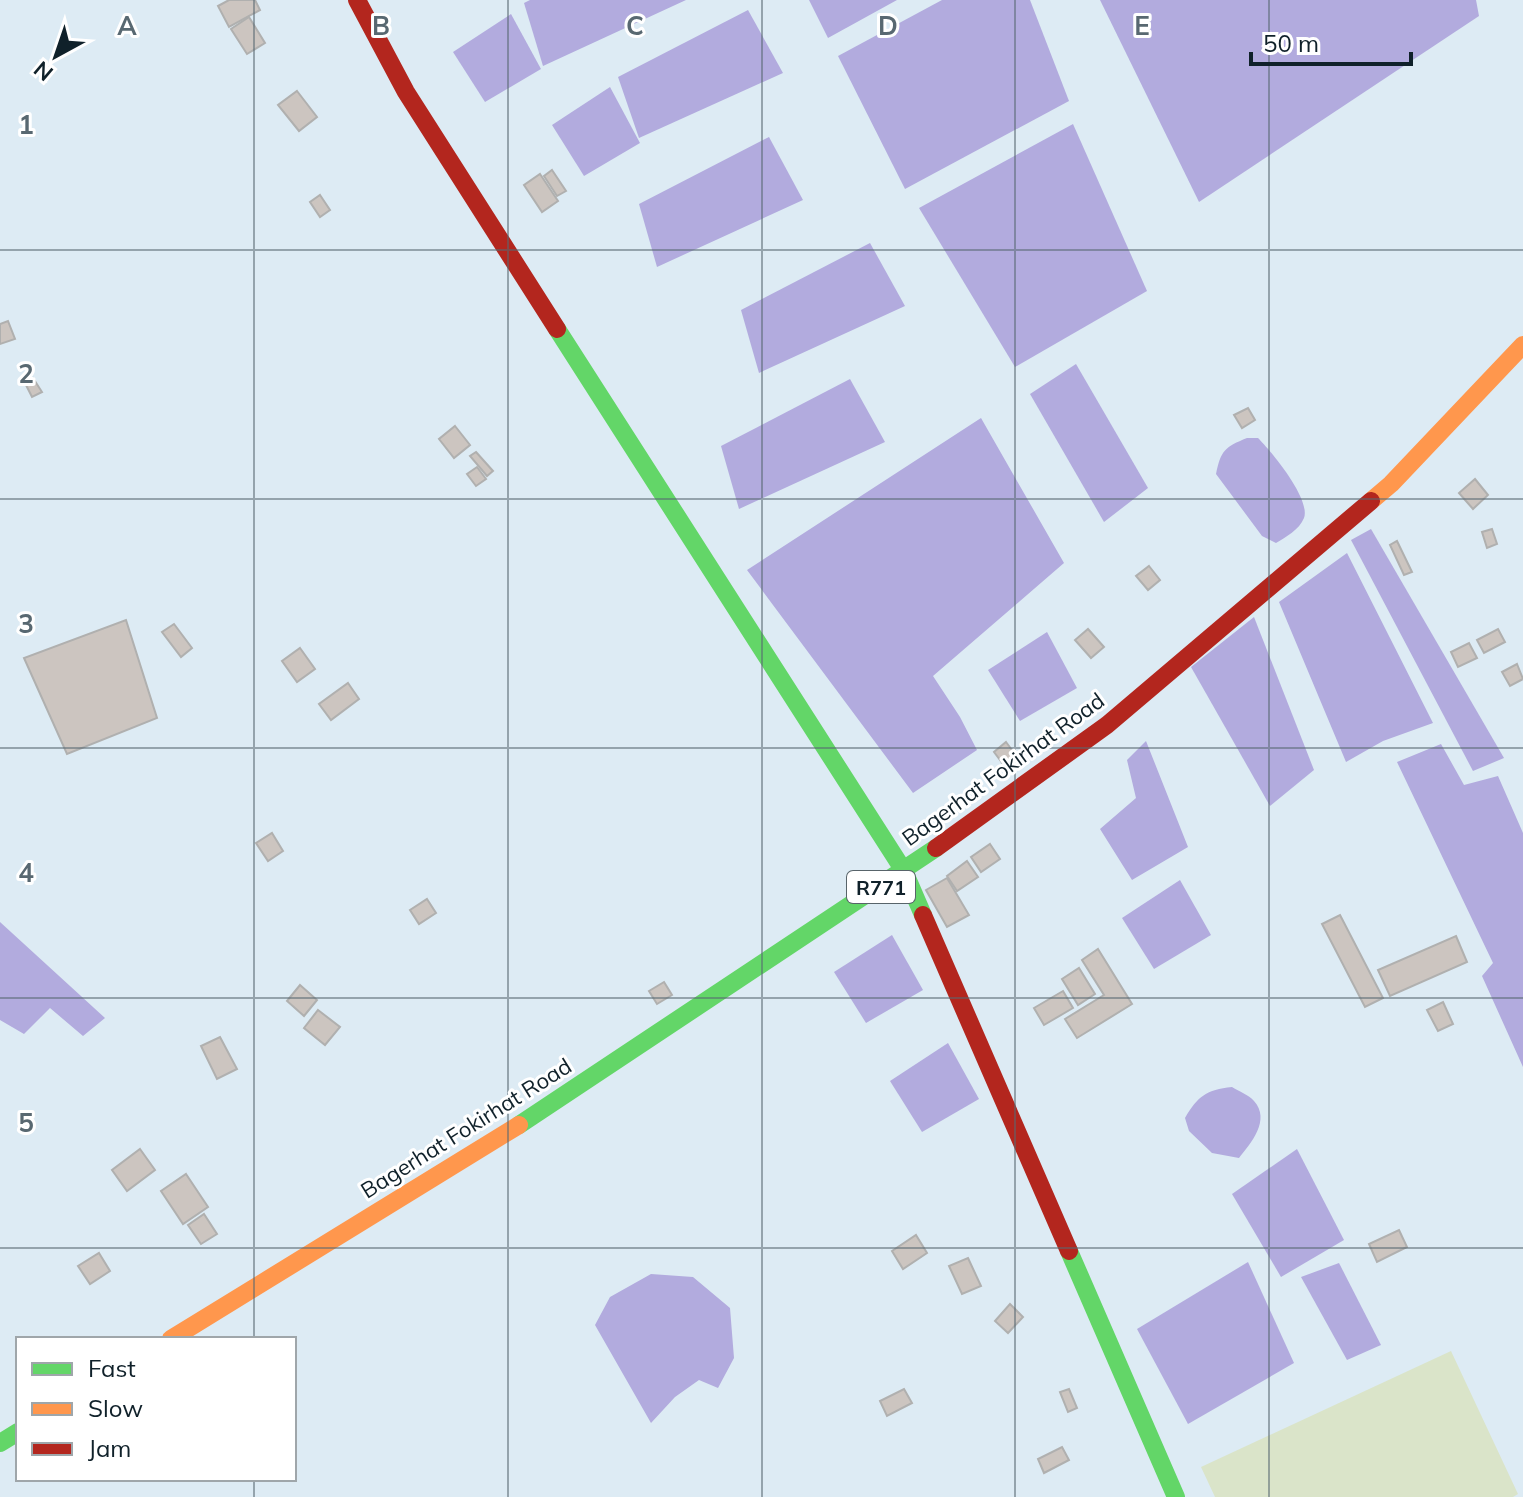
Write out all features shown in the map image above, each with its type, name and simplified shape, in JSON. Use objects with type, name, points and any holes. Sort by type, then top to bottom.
[{"type":"street","points":[[357,0],[406,92],[904,871],[1176,1497]]},
{"type":"street","name":"Bagerhat Fokirhat Road","points":[[174,1337],[496,1140],[904,871],[1107,725],[1391,484],[1523,345]]},
{"type":"green space","points":[[1451,1351],[1518,1494],[1513,1497],[1215,1497],[1201,1467]]},
{"type":"shaded area","points":[[530,0],[686,0],[543,66],[524,3]]},
{"type":"shaded area","points":[[809,0],[897,0],[828,38]]},
{"type":"shaded area","points":[[942,0],[1030,0],[1069,101],[905,189],[838,56]]},
{"type":"shaded area","points":[[1100,0],[1476,0],[1479,16],[1199,202]]},
{"type":"shaded area","points":[[748,10],[783,73],[639,138],[618,77]]},
{"type":"shaded area","points":[[511,14],[541,69],[485,102],[453,52]]},
{"type":"shaded area","points":[[610,87],[640,143],[584,176],[552,125]]},
{"type":"shaded area","points":[[1073,124],[1147,291],[1015,367],[919,208]]},
{"type":"shaded area","points":[[769,137],[803,200],[657,267],[639,204]]},
{"type":"shaded area","points":[[870,243],[905,306],[759,373],[741,310]]},
{"type":"shaded area","points":[[1076,364],[1148,488],[1104,522],[1030,394]]},
{"type":"shaded area","points":[[850,379],[885,442],[739,509],[721,446]]},
{"type":"shaded area","points":[[981,418],[1064,563],[933,676],[977,750],[913,793],[747,570]]},
{"type":"shaded area","points":[[1247,438],[1258,438],[1272,453],[1302,499],[1304,518],[1292,533],[1276,543],[1262,536],[1216,474],[1225,450]]},
{"type":"shaded area","points":[[1371,529],[1504,758],[1473,771],[1351,540]]},
{"type":"shaded area","points":[[1347,553],[1433,723],[1383,741],[1346,762],[1279,602]]},
{"type":"shaded area","points":[[1254,617],[1314,770],[1270,806],[1191,667]]},
{"type":"shaded area","points":[[1047,632],[1077,688],[1020,721],[988,670]]},
{"type":"shaded area","points":[[1146,741],[1188,847],[1132,880],[1100,829],[1136,798],[1127,760]]},
{"type":"shaded area","points":[[1441,744],[1464,785],[1498,776],[1523,833],[1523,1067],[1482,976],[1493,963],[1397,762]]},
{"type":"shaded area","points":[[1180,880],[1211,935],[1154,969],[1122,918]]},
{"type":"shaded area","points":[[0,922],[105,1018],[83,1036],[50,1008],[24,1034],[0,1020]]},
{"type":"shaded area","points":[[892,935],[923,990],[866,1023],[834,972]]},
{"type":"shaded area","points":[[948,1043],[979,1099],[922,1132],[890,1081]]},
{"type":"shaded area","points":[[1232,1087],[1252,1099],[1261,1116],[1257,1131],[1239,1158],[1212,1153],[1189,1131],[1185,1118],[1204,1095]]},
{"type":"shaded area","points":[[1297,1149],[1344,1240],[1281,1277],[1232,1194]]},
{"type":"shaded area","points":[[1248,1262],[1294,1363],[1188,1424],[1137,1329]]},
{"type":"shaded area","points":[[1339,1263],[1381,1345],[1347,1360],[1301,1277]]},
{"type":"shaded area","points":[[651,1274],[693,1277],[730,1308],[734,1358],[718,1388],[699,1380],[675,1397],[651,1423],[595,1325],[610,1297]]},
{"type":"building","points":[[229,0],[255,0],[260,10],[229,27],[218,6]]},
{"type":"building","points":[[249,17],[265,43],[247,54],[231,29]]},
{"type":"building","points":[[297,91],[317,117],[299,131],[278,105]]},
{"type":"building","points":[[552,170],[566,191],[557,196],[544,176]]},
{"type":"building","points":[[540,174],[558,201],[542,212],[524,185]]},
{"type":"building","points":[[320,195],[330,210],[320,217],[310,202]]},
{"type":"building","points":[[8,321],[15,339],[0,344],[0,324]]},
{"type":"building","points":[[33,378],[42,392],[32,397],[25,383]]},
{"type":"building","points":[[1248,408],[1255,420],[1242,428],[1234,415]]},
{"type":"building","points":[[455,426],[470,445],[454,458],[439,439]]},
{"type":"building","points":[[476,452],[493,471],[487,476],[470,456]]},
{"type":"building","points":[[477,467],[486,479],[476,486],[467,474]]},
{"type":"building","points":[[1475,479],[1488,495],[1473,509],[1459,493]]},
{"type":"building","points":[[1492,529],[1497,544],[1487,548],[1482,532]]},
{"type":"building","points":[[1397,541],[1412,572],[1404,575],[1390,545]]},
{"type":"building","points":[[1149,566],[1160,580],[1148,590],[1136,576]]},
{"type":"building","points":[[126,620],[157,718],[67,754],[24,658]]},
{"type":"building","points":[[174,624],[192,648],[181,657],[162,632]]},
{"type":"building","points":[[1088,629],[1104,647],[1091,658],[1075,640]]},
{"type":"building","points":[[1498,629],[1505,642],[1484,653],[1477,640]]},
{"type":"building","points":[[1469,643],[1477,658],[1458,667],[1451,652]]},
{"type":"building","points":[[300,648],[315,669],[297,682],[282,661]]},
{"type":"building","points":[[1517,664],[1523,679],[1510,686],[1502,672]]},
{"type":"building","points":[[348,683],[359,699],[331,720],[319,704]]},
{"type":"building","points":[[1006,742],[1015,754],[1003,764],[994,752]]},
{"type":"building","points":[[272,833],[283,851],[268,861],[256,843]]},
{"type":"building","points":[[990,844],[1000,859],[981,872],[971,857]]},
{"type":"building","points":[[967,861],[978,877],[957,891],[947,876]]},
{"type":"building","points":[[947,878],[969,915],[947,927],[926,890]]},
{"type":"building","points":[[427,899],[436,913],[419,924],[410,910]]},
{"type":"building","points":[[1340,915],[1383,998],[1365,1007],[1322,924]]},
{"type":"building","points":[[1456,936],[1467,962],[1390,996],[1378,970]]},
{"type":"building","points":[[1098,949],[1132,1004],[1077,1038],[1065,1019],[1104,995],[1082,960]]},
{"type":"building","points":[[1079,968],[1095,994],[1078,1005],[1062,979]]},
{"type":"building","points":[[664,982],[672,995],[657,1004],[649,991]]},
{"type":"building","points":[[300,985],[317,1000],[304,1016],[287,1001]]},
{"type":"building","points":[[1063,991],[1073,1008],[1044,1025],[1034,1008]]},
{"type":"building","points":[[1443,1002],[1453,1024],[1438,1031],[1427,1010]]},
{"type":"building","points":[[318,1010],[340,1027],[325,1045],[304,1028]]},
{"type":"building","points":[[220,1037],[237,1069],[217,1079],[201,1046]]},
{"type":"building","points":[[140,1149],[155,1170],[127,1191],[112,1170]]},
{"type":"building","points":[[186,1174],[208,1207],[183,1224],[161,1191]]},
{"type":"building","points":[[204,1214],[217,1234],[201,1244],[188,1225]]},
{"type":"building","points":[[1399,1230],[1407,1247],[1377,1262],[1369,1244]]},
{"type":"building","points":[[916,1235],[927,1253],[903,1269],[892,1251]]},
{"type":"building","points":[[99,1253],[110,1271],[90,1284],[78,1266]]},
{"type":"building","points":[[968,1258],[981,1286],[962,1294],[949,1266]]},
{"type":"building","points":[[1010,1304],[1023,1317],[1008,1333],[995,1321]]},
{"type":"building","points":[[904,1389],[912,1403],[887,1416],[880,1401]]},
{"type":"building","points":[[1069,1389],[1077,1408],[1068,1412],[1060,1392]]},
{"type":"building","points":[[1062,1447],[1069,1460],[1044,1473],[1038,1459]]},
{"type":"traffic: fast","points":[[557,329],[904,871],[923,915]]},
{"type":"traffic: fast","points":[[519,1125],[936,848]]},
{"type":"traffic: fast","points":[[1069,1251],[1176,1497]]},
{"type":"traffic: fast","points":[[0,1443],[16,1433]]},
{"type":"traffic: slow","points":[[1371,501],[1391,484],[1523,345]]},
{"type":"traffic: slow","points":[[174,1337],[519,1125]]},
{"type":"traffic: jam","points":[[357,0],[406,92],[557,329]]},
{"type":"traffic: jam","points":[[936,848],[1107,725],[1371,501]]},
{"type":"traffic: jam","points":[[923,915],[1069,1251]]}]
